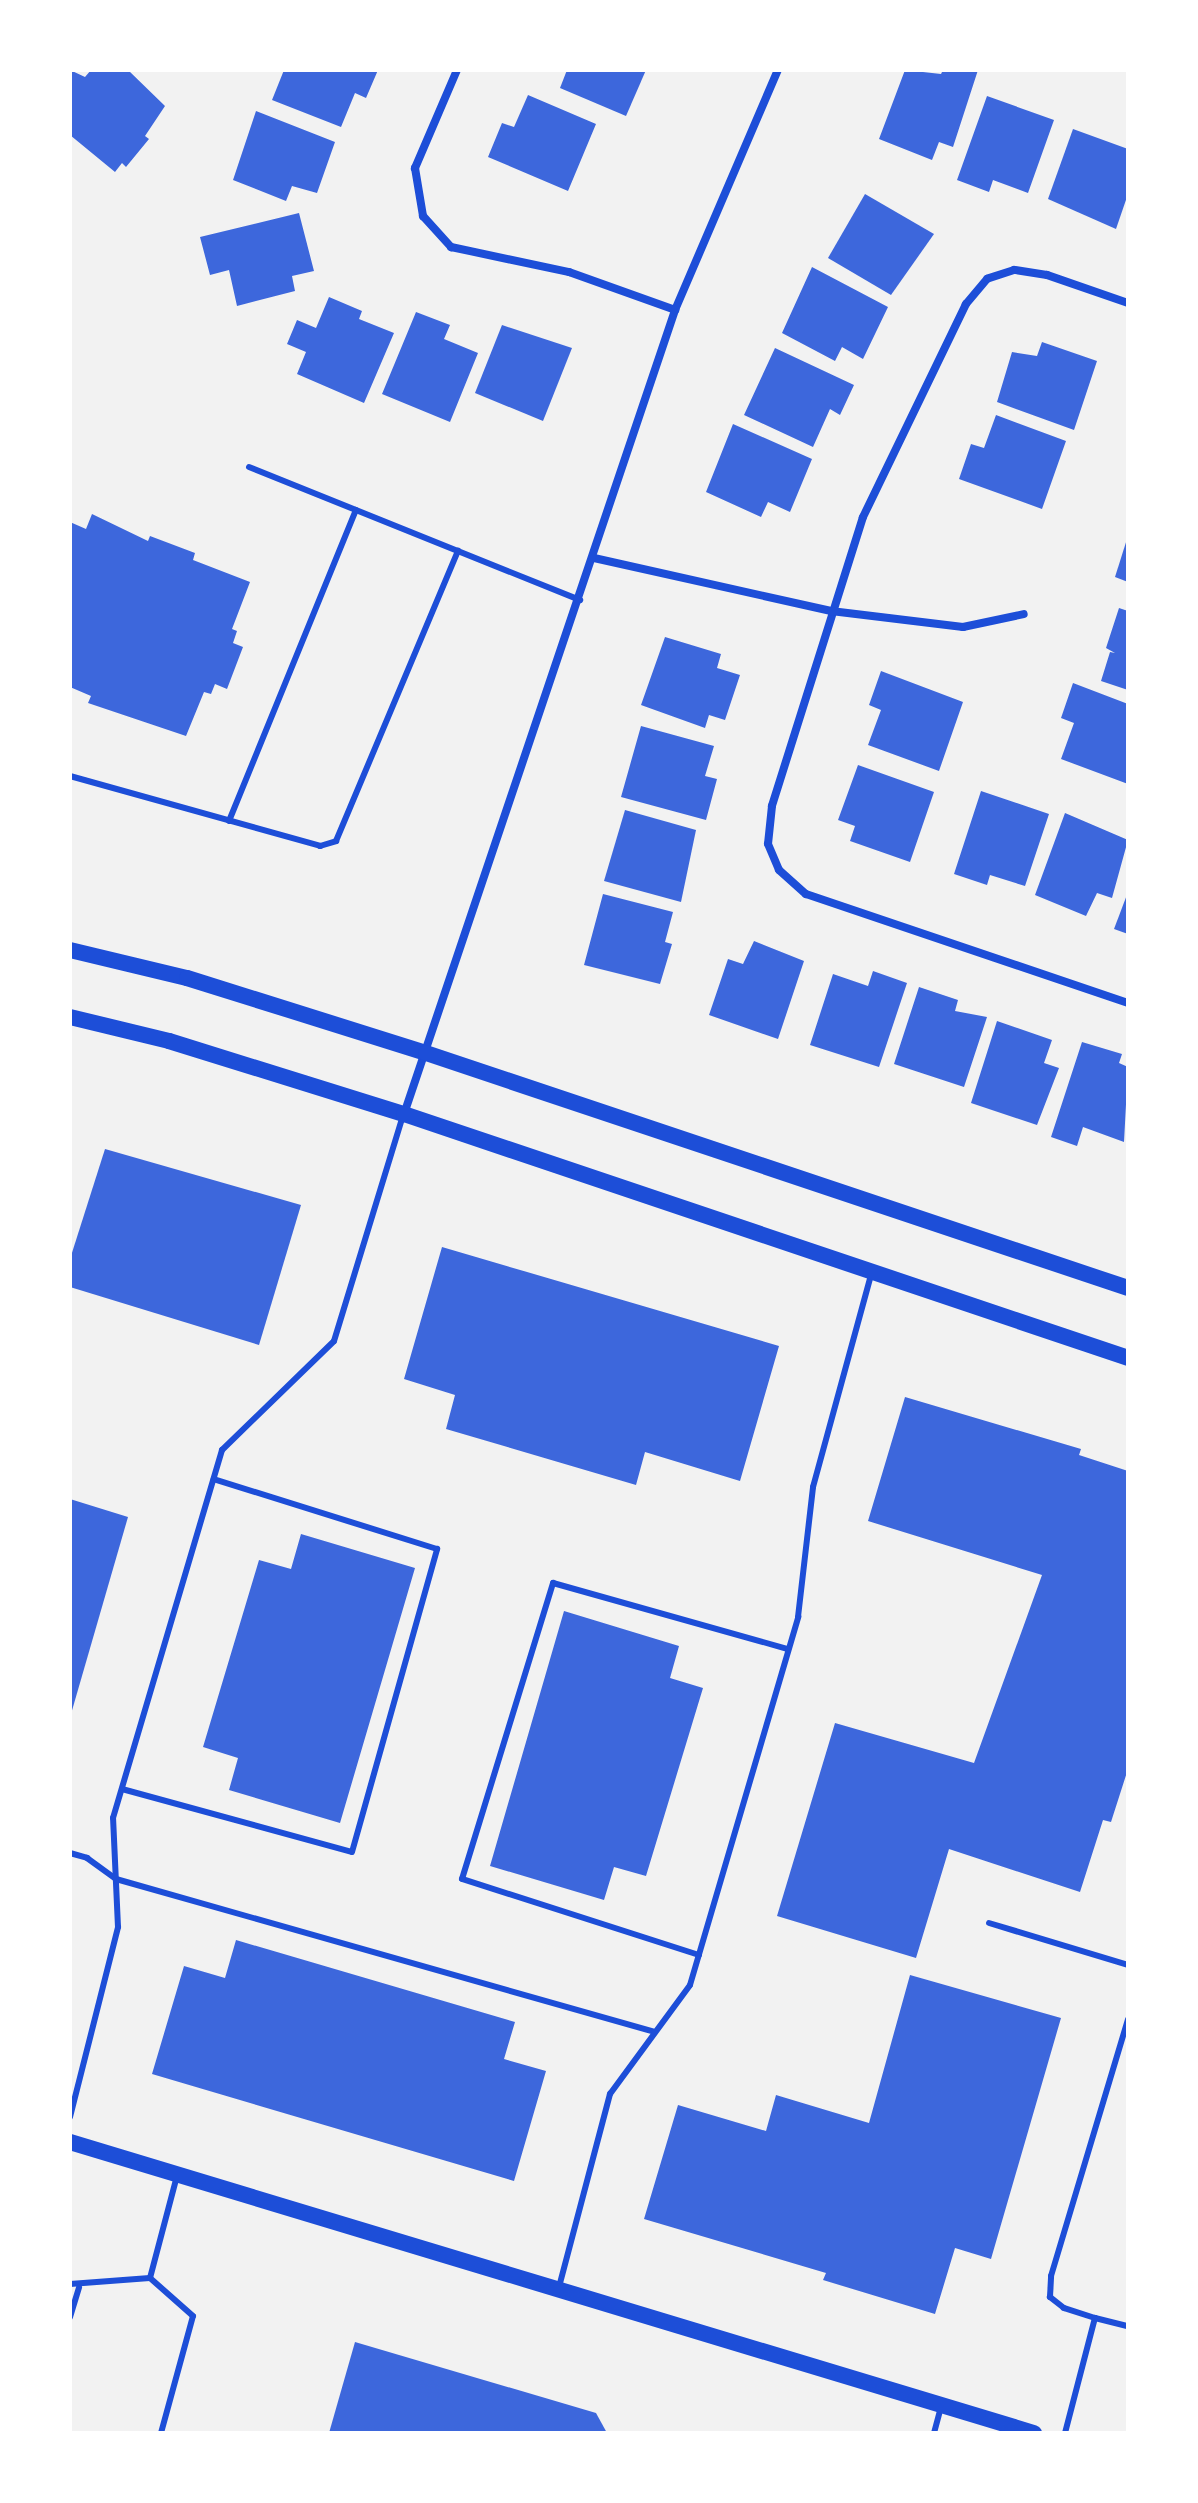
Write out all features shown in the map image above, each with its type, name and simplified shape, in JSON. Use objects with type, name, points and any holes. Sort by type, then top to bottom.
[{"type":"main road","points":[[70,950],[187,978],[426,1053],[1128,1288]]},
{"type":"main road","points":[[70,1017],[169,1041],[404,1114],[1128,1358]]},
{"type":"main road","points":[[70,2142],[1034,2433]]},
{"type":"street","points":[[457,70],[415,168],[423,216],[451,247],[569,272],[675,310]]},
{"type":"street","points":[[404,1114],[580,600],[675,310],[778,70]]},
{"type":"street","points":[[1128,303],[1047,275],[1014,270],[987,279],[966,304],[863,517],[772,806],[768,844],[779,870],[806,894],[1128,1003]]},
{"type":"street","points":[[594,558],[831,611],[963,627],[1024,614]]},
{"type":"lane","points":[[249,467],[580,600]]},
{"type":"lane","points":[[229,821],[356,510]]},
{"type":"lane","points":[[70,776],[320,846],[336,841],[458,551]]},
{"type":"lane","points":[[70,2117],[118,1927],[113,1818],[222,1450],[334,1341],[404,1114]]},
{"type":"lane","points":[[558,2289],[610,2094],[690,1985],[798,1617],[813,1487],[872,1272]]},
{"type":"lane","points":[[122,1789],[352,1852],[437,1549],[214,1479]]},
{"type":"lane","points":[[699,1955],[462,1879],[553,1583],[788,1649]]},
{"type":"lane","points":[[70,1853],[87,1858],[116,1879],[655,2032]]},
{"type":"lane","points":[[989,1923],[1128,1965]]},
{"type":"lane","points":[[1128,2019],[1051,2276],[1050,2297],[1064,2308],[1128,2326]]},
{"type":"lane","points":[[150,2278],[177,2175]]},
{"type":"lane","points":[[70,2284],[79,2287],[150,2278],[193,2316],[161,2433]]},
{"type":"lane","points":[[70,2317],[79,2287]]},
{"type":"lane","points":[[1065,2433],[1095,2318]]},
{"type":"lane","points":[[934,2433],[941,2405]]},
{"type":"building","points":[[70,70],[85,77],[91,70],[128,70],[165,106],[145,136],[149,139],[126,167],[122,163],[115,172],[70,135]]},
{"type":"building","points":[[284,70],[378,70],[366,98],[355,93],[341,127],[272,100]]},
{"type":"building","points":[[567,70],[646,70],[626,116],[560,88]]},
{"type":"building","points":[[905,70],[941,74],[943,70],[978,70],[953,147],[939,142],[932,160],[879,139]]},
{"type":"building","points":[[528,95],[596,124],[568,191],[488,157],[502,123],[514,127]]},
{"type":"building","points":[[987,96],[1054,120],[1028,193],[993,180],[989,192],[957,180]]},
{"type":"building","points":[[256,111],[335,142],[317,193],[292,186],[286,201],[233,180]]},
{"type":"building","points":[[1073,129],[1128,149],[1128,194],[1116,229],[1048,199]]},
{"type":"building","points":[[865,194],[934,234],[891,295],[828,258]]},
{"type":"building","points":[[299,213],[314,271],[292,276],[295,291],[237,306],[229,270],[210,275],[200,237]]},
{"type":"building","points":[[812,267],[888,307],[863,359],[842,347],[835,361],[782,333]]},
{"type":"building","points":[[329,297],[362,311],[359,319],[394,333],[364,403],[297,374],[306,352],[287,344],[297,320],[316,328]]},
{"type":"building","points":[[416,312],[450,325],[444,339],[478,353],[450,422],[382,394]]},
{"type":"building","points":[[502,325],[572,348],[543,421],[475,393]]},
{"type":"building","points":[[1042,342],[1097,361],[1074,430],[997,402],[1012,352],[1037,356]]},
{"type":"building","points":[[775,348],[854,385],[840,415],[830,409],[813,447],[744,415]]},
{"type":"building","points":[[996,415],[1066,441],[1042,509],[959,479],[971,444],[984,448]]},
{"type":"building","points":[[733,424],[812,459],[790,512],[768,502],[761,517],[706,492]]},
{"type":"building","points":[[92,514],[148,541],[150,536],[195,553],[193,560],[250,582],[232,629],[237,631],[233,643],[243,647],[227,689],[215,684],[211,694],[204,692],[186,736],[88,703],[91,696],[70,687],[70,522],[86,529]]},
{"type":"building","points":[[1128,540],[1128,582],[1115,577]]},
{"type":"building","points":[[1119,608],[1128,611],[1128,690],[1101,681],[1110,652],[1115,653],[1106,648]]},
{"type":"building","points":[[665,637],[721,654],[717,668],[740,675],[725,720],[709,715],[705,728],[641,705]]},
{"type":"building","points":[[881,671],[963,702],[939,771],[868,745],[881,710],[869,705]]},
{"type":"building","points":[[1073,683],[1128,704],[1128,784],[1061,759],[1074,723],[1061,718]]},
{"type":"building","points":[[641,726],[714,746],[705,776],[717,779],[706,820],[621,797]]},
{"type":"building","points":[[858,765],[934,792],[910,862],[850,841],[855,826],[838,820]]},
{"type":"building","points":[[981,791],[1049,814],[1025,886],[990,875],[987,885],[954,874]]},
{"type":"building","points":[[625,810],[696,830],[681,902],[604,881]]},
{"type":"building","points":[[1065,813],[1128,840],[1112,898],[1097,893],[1086,916],[1035,895]]},
{"type":"building","points":[[1128,892],[1128,934],[1114,929]]},
{"type":"building","points":[[603,894],[673,912],[665,942],[672,944],[660,984],[584,965]]},
{"type":"building","points":[[754,941],[804,961],[778,1039],[709,1015],[728,959],[743,964]]},
{"type":"building","points":[[873,971],[907,983],[879,1067],[810,1045],[833,974],[868,986]]},
{"type":"building","points":[[919,987],[958,1000],[955,1011],[987,1017],[964,1087],[894,1064]]},
{"type":"building","points":[[997,1021],[1052,1040],[1044,1063],[1059,1068],[1037,1125],[971,1103]]},
{"type":"building","points":[[1082,1042],[1122,1054],[1119,1063],[1128,1067],[1124,1142],[1083,1127],[1077,1146],[1051,1137]]},
{"type":"building","points":[[105,1149],[301,1205],[259,1345],[70,1287],[70,1259]]},
{"type":"building","points":[[442,1247],[779,1346],[740,1481],[645,1452],[636,1485],[446,1429],[455,1395],[404,1379]]},
{"type":"building","points":[[905,1397],[1081,1449],[1079,1455],[1128,1471],[1128,1769],[1111,1822],[1103,1820],[1080,1892],[949,1849],[916,1958],[777,1916],[835,1723],[974,1763],[1042,1575],[868,1521]]},
{"type":"building","points":[[70,1499],[128,1517],[71,1714],[70,1714]]},
{"type":"building","points":[[301,1534],[415,1568],[340,1823],[229,1790],[238,1758],[203,1747],[259,1560],[291,1569]]},
{"type":"building","points":[[564,1611],[679,1646],[670,1678],[703,1688],[646,1876],[614,1867],[604,1900],[490,1866]]},
{"type":"building","points":[[236,1940],[515,2022],[504,2059],[546,2071],[514,2181],[152,2074],[184,1966],[225,1978]]},
{"type":"building","points":[[910,1975],[1061,2018],[991,2259],[955,2248],[935,2314],[823,2280],[826,2273],[644,2219],[678,2105],[766,2131],[776,2095],[869,2123]]},
{"type":"building","points":[[355,2342],[596,2413],[607,2433],[329,2433]]}]
